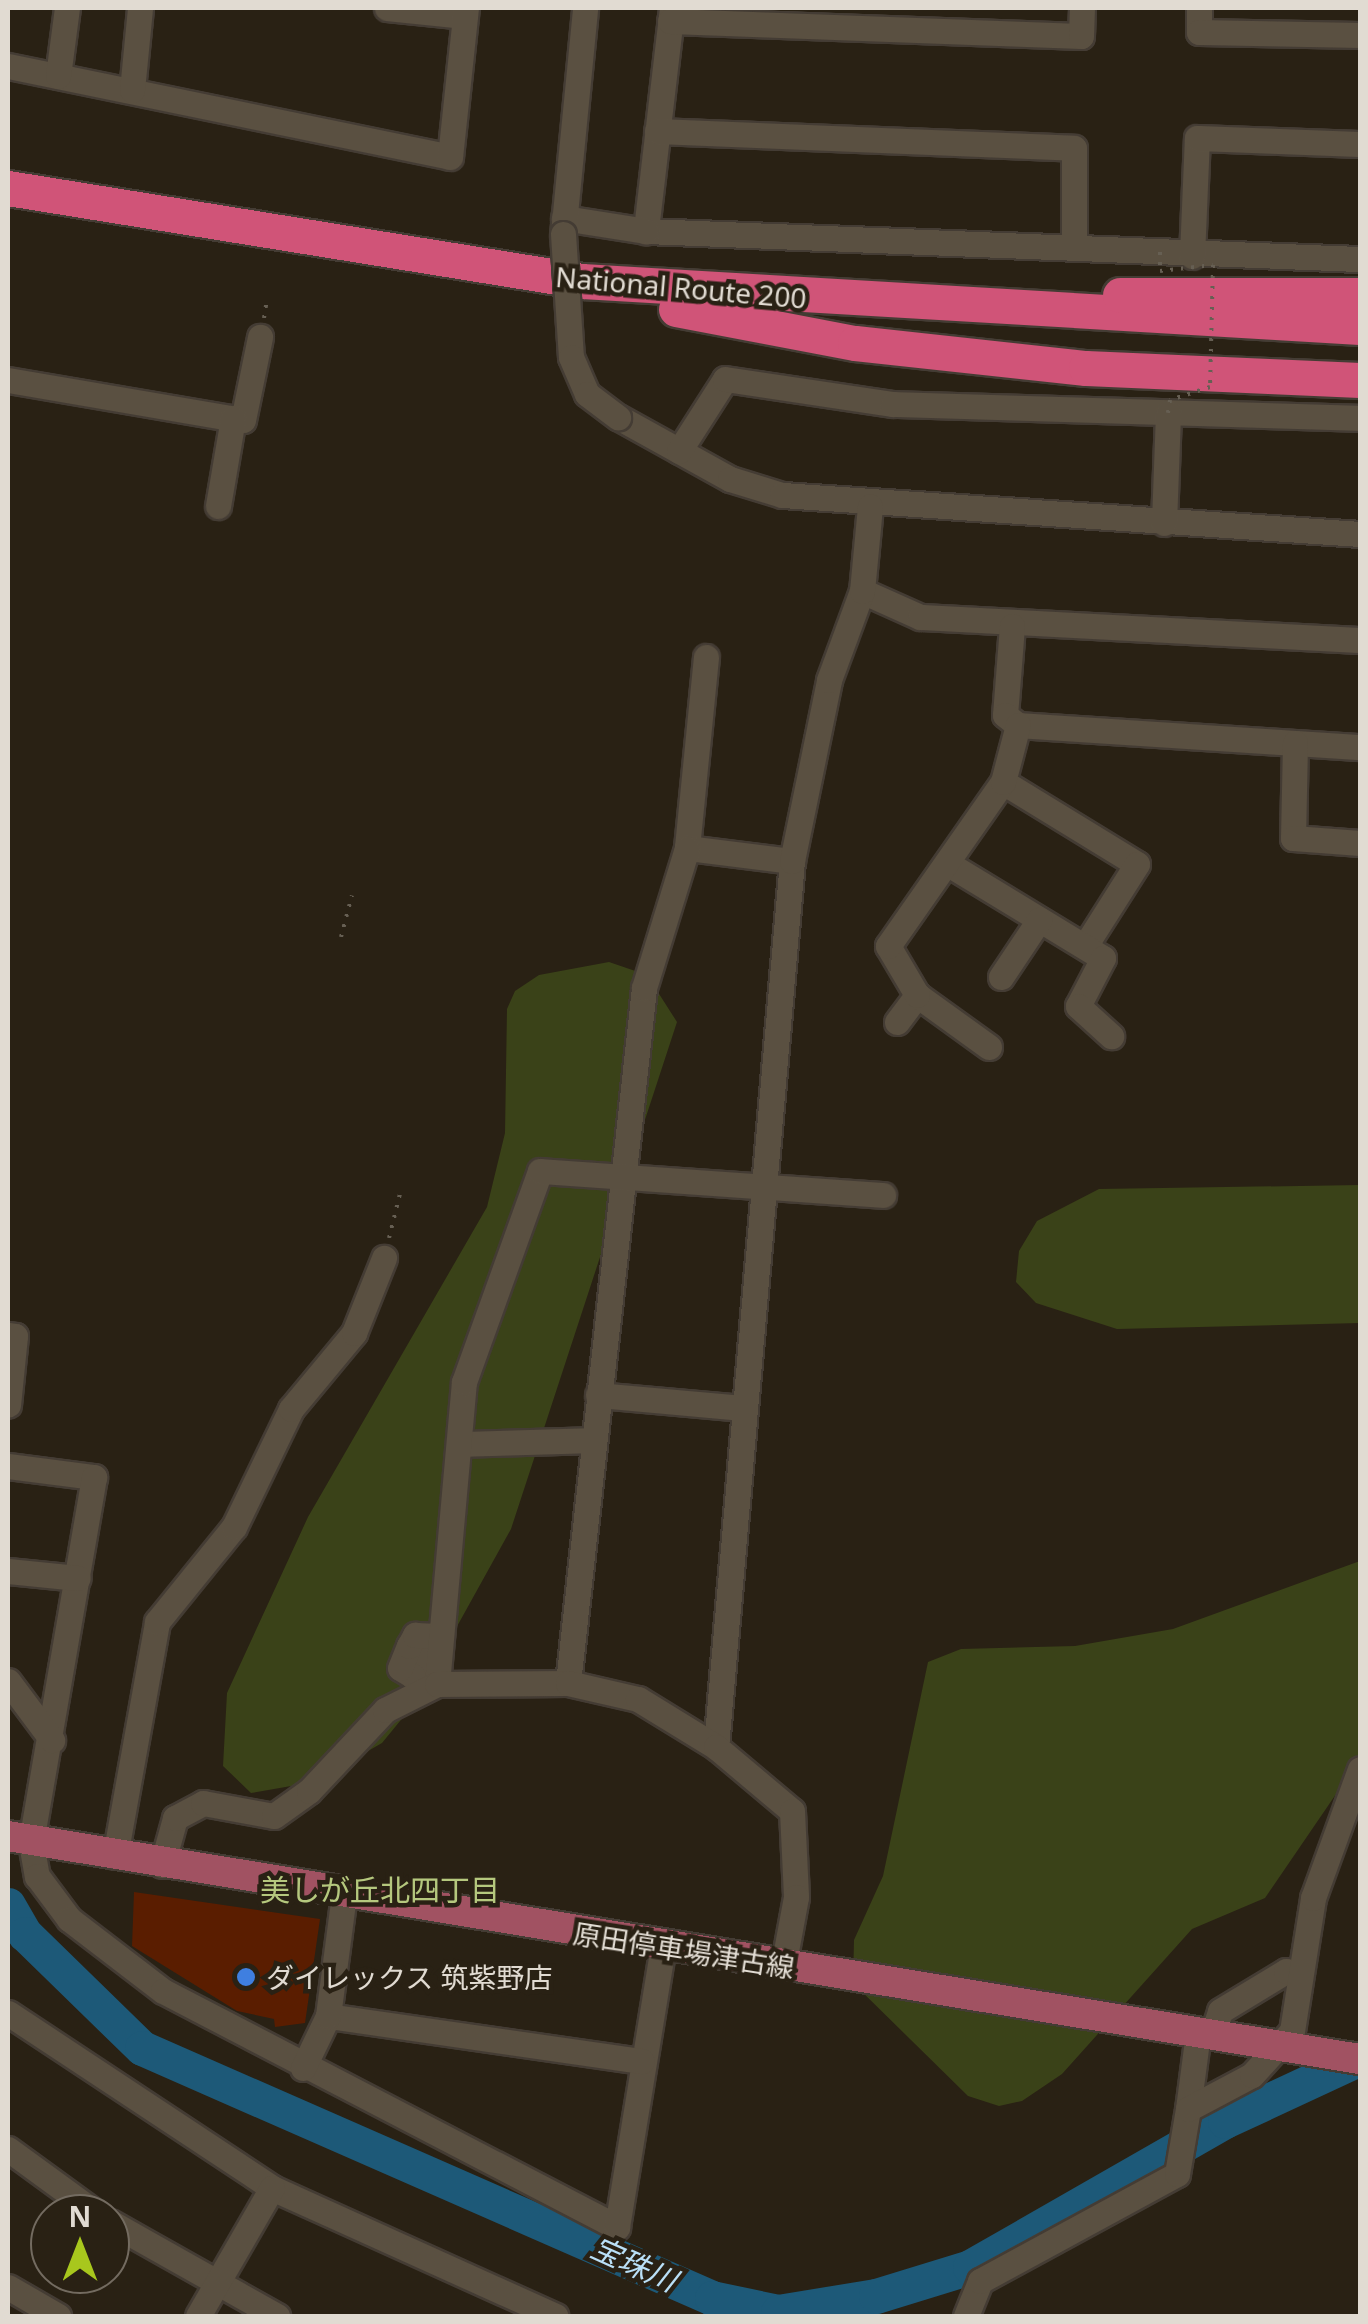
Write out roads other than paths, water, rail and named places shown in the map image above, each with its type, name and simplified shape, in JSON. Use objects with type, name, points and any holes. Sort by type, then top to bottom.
[{"type":"highway","name":"National Route 200","points":[[8,188],[582,281],[739,294],[1360,327]]},
{"type":"highway","points":[[582,281],[654,305],[856,343],[1086,368],[1360,380]]},
{"type":"highway","points":[[739,294],[1360,295]]},
{"type":"main road","name":"原田停車場津古線","points":[[18,1838],[162,1865],[1360,2059]]},
{"type":"street","points":[[58,76],[67,8]]},
{"type":"street","points":[[132,90],[140,8]]},
{"type":"street","points":[[8,66],[450,157],[466,12],[387,8]]},
{"type":"street","points":[[585,8],[564,226],[570,358],[587,394],[618,416],[679,451],[765,490],[870,506],[1360,534]]},
{"type":"street","points":[[646,231],[671,14],[1081,36],[1082,8]]},
{"type":"street","points":[[1199,8],[1198,32],[1360,35]]},
{"type":"street","points":[[657,131],[1074,148],[1074,243]]},
{"type":"street","points":[[1192,256],[1197,138],[1360,144]]},
{"type":"street","points":[[564,226],[1074,243],[1192,256],[1360,259]]},
{"type":"street","points":[[8,380],[243,420],[260,337]]},
{"type":"street","points":[[679,451],[725,379],[892,404],[1168,414],[1263,410],[1360,418]]},
{"type":"street","points":[[1164,523],[1168,414]]},
{"type":"street","points":[[218,506],[234,418]]},
{"type":"street","points":[[716,1747],[792,861],[830,680],[862,591],[870,506]]},
{"type":"street","points":[[862,591],[920,617],[1012,626],[1360,640]]},
{"type":"street","points":[[1012,626],[1006,715],[1018,725],[1360,747]]},
{"type":"street","points":[[568,1682],[644,988],[687,848],[706,657]]},
{"type":"street","points":[[989,1048],[917,995],[888,946],[950,865],[1003,782],[1018,725]]},
{"type":"street","points":[[1295,743],[1293,838],[1360,843]]},
{"type":"street","points":[[1003,782],[1137,864],[1085,946]]},
{"type":"street","points":[[687,848],[792,861]]},
{"type":"street","points":[[950,865],[1104,958],[1078,1006],[1111,1036]]},
{"type":"street","points":[[1001,977],[1039,920]]},
{"type":"street","points":[[897,1022],[917,995]]},
{"type":"street","points":[[437,1684],[464,1382],[540,1171],[883,1196]]},
{"type":"street","points":[[114,1856],[164,1606],[234,1527],[291,1409],[354,1333],[384,1258]]},
{"type":"street","points":[[8,1335],[15,1336],[8,1390]]},
{"type":"street","points":[[598,1395],[744,1408]]},
{"type":"street","points":[[460,1444],[592,1440]]},
{"type":"street","points":[[8,1466],[94,1477],[52,1740],[18,1838],[36,1876],[70,1919],[163,1991],[304,2068],[618,2227],[663,1946]]},
{"type":"street","points":[[8,1571],[78,1578]]},
{"type":"street","points":[[410,1646],[415,1635],[441,1636]]},
{"type":"street","points":[[8,1680],[52,1740]]},
{"type":"street","points":[[162,1865],[175,1818],[203,1803],[274,1816],[309,1791],[385,1710],[437,1684],[568,1682],[638,1699],[716,1747],[792,1810],[796,1897],[783,1967]]},
{"type":"street","points":[[1187,2116],[1252,2075],[1292,2031],[1313,1898],[1360,1770]]},
{"type":"street","points":[[304,2068],[328,2016],[344,1894]]},
{"type":"street","points":[[966,2316],[980,2280],[1176,2174],[1205,2034],[1220,2011],[1286,1972],[1299,1974]]},
{"type":"street","points":[[8,2013],[272,2188],[555,2316]]},
{"type":"street","points":[[328,2016],[642,2060]]},
{"type":"street","points":[[8,2149],[69,2194]]},
{"type":"street","points":[[198,2316],[272,2188]]},
{"type":"street","points":[[130,2233],[277,2316]]},
{"type":"street","points":[[8,2286],[58,2316]]},
{"type":"waterway","name":"宝珠川","points":[[8,1905],[25,1934],[142,2048],[712,2298],[778,2312],[876,2296],[970,2267],[1225,2121],[1360,2058]]},
{"type":"place","name":"ダイレックス 筑紫野店","points":[[246,1977]]},
{"type":"district","name":"美しが丘北四丁目","points":[[380,1890]]}]
